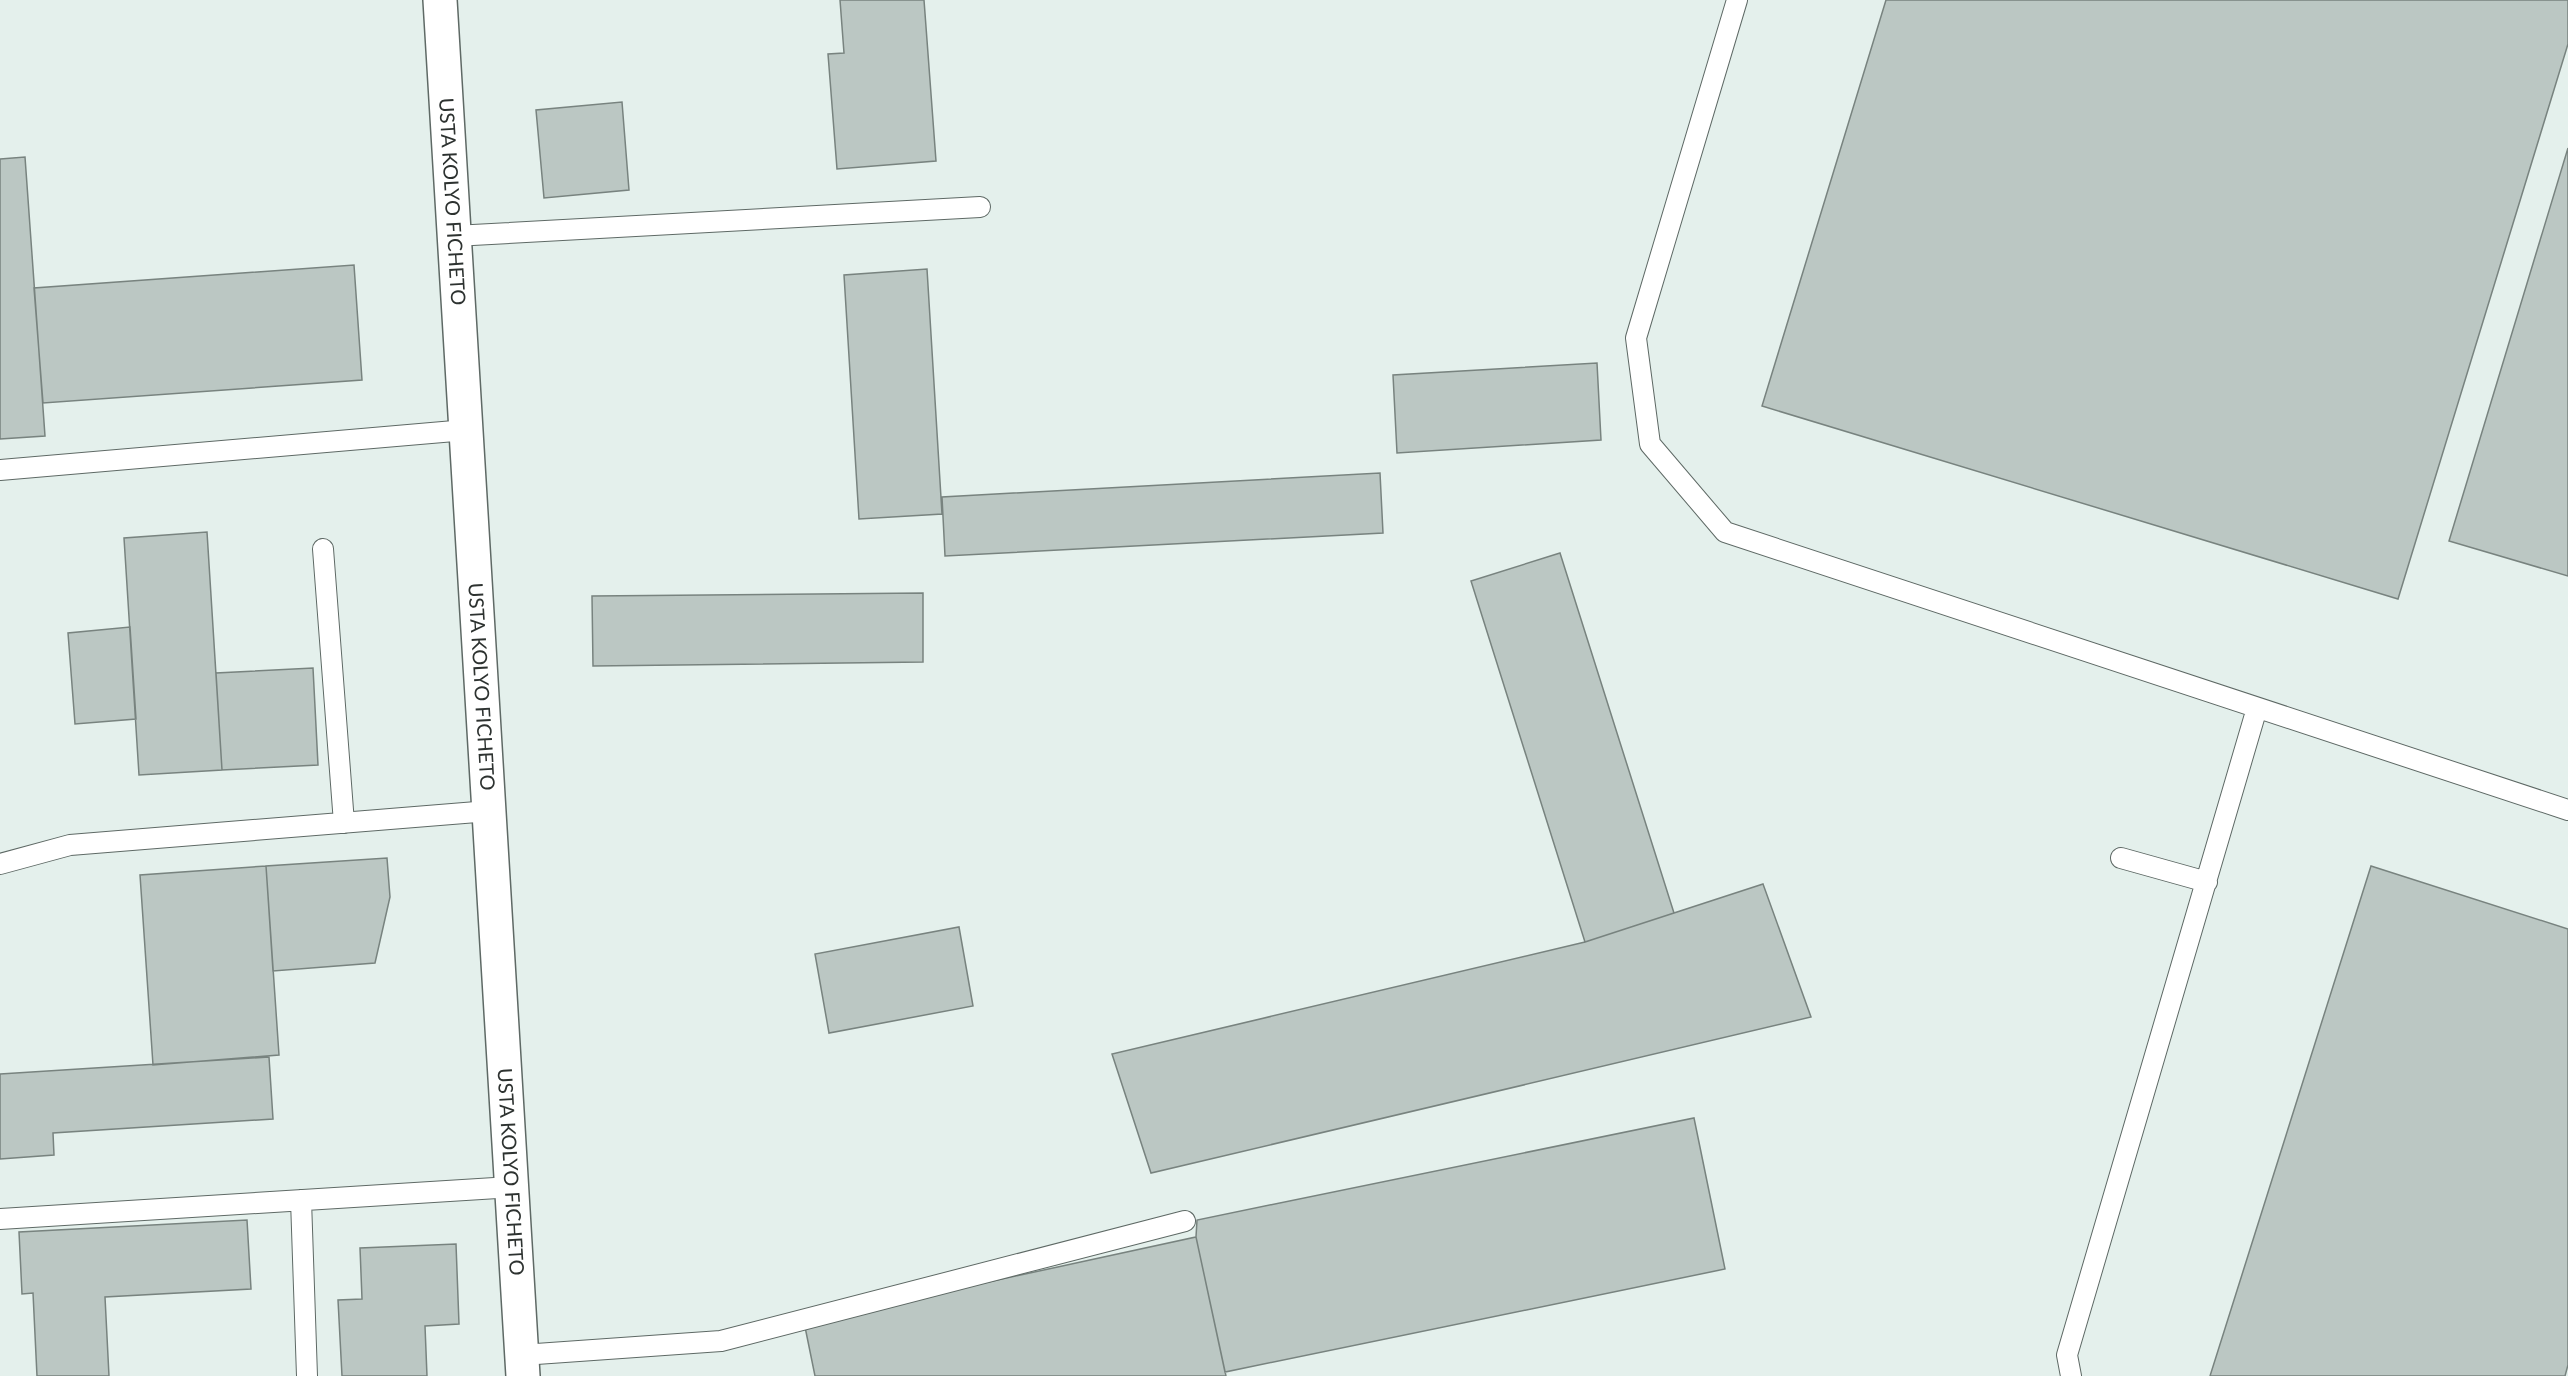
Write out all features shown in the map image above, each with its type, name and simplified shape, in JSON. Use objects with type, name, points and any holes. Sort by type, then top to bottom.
[{"type":"street","name":"USTA KOLYO FICHETO","points":[[440,0],[522,1366]]},
{"type":"lane","points":[[1737,0],[1636,338],[1650,444],[1725,532],[2568,810]]},
{"type":"lane","points":[[454,236],[980,207]]},
{"type":"lane","points":[[0,470],[466,430]]},
{"type":"lane","points":[[323,549],[344,823]]},
{"type":"lane","points":[[2071,1376],[2067,1355],[2258,708]]},
{"type":"lane","points":[[0,864],[70,845],[489,811]]},
{"type":"lane","points":[[2121,858],[2207,882]]},
{"type":"lane","points":[[0,1219],[512,1186]]},
{"type":"lane","points":[[301,1200],[307,1376]]},
{"type":"lane","points":[[522,1366],[721,1341],[1185,1221]]},
{"type":"building","points":[[840,0],[924,0],[936,161],[837,169],[828,54],[844,53]]},
{"type":"building","points":[[1886,0],[2568,0],[2568,44],[2398,599],[1762,406]]},
{"type":"building","points":[[622,102],[629,190],[544,198],[536,110]]},
{"type":"building","points":[[2568,148],[2568,576],[2449,541]]},
{"type":"building","points":[[25,157],[45,436],[0,439],[0,159]]},
{"type":"building","points":[[354,265],[362,380],[43,403],[34,288]]},
{"type":"building","points":[[927,269],[942,514],[859,519],[844,275]]},
{"type":"building","points":[[1597,363],[1601,440],[1397,453],[1393,375]]},
{"type":"building","points":[[1380,473],[1383,533],[945,556],[942,497]]},
{"type":"building","points":[[207,532],[222,770],[139,775],[124,538]]},
{"type":"building","points":[[1560,553],[1674,913],[1585,942],[1471,581]]},
{"type":"building","points":[[923,593],[923,662],[593,666],[592,596]]},
{"type":"building","points":[[130,627],[136,719],[75,724],[68,633]]},
{"type":"building","points":[[313,668],[318,765],[222,770],[216,673]]},
{"type":"building","points":[[387,858],[390,897],[375,963],[273,971],[266,866]]},
{"type":"building","points":[[266,866],[279,1055],[153,1065],[140,875]]},
{"type":"building","points":[[2371,866],[2568,929],[2568,1365],[2565,1376],[2210,1376]]},
{"type":"building","points":[[1763,884],[1811,1017],[1151,1173],[1112,1054],[1585,942]]},
{"type":"building","points":[[959,927],[973,1006],[829,1033],[815,954]]},
{"type":"building","points":[[269,1057],[273,1119],[53,1133],[54,1155],[0,1159],[0,1074]]},
{"type":"building","points":[[1694,1118],[1725,1269],[1225,1372],[1196,1237],[1197,1220]]},
{"type":"building","points":[[247,1220],[251,1289],[105,1297],[109,1376],[37,1376],[33,1293],[22,1294],[19,1232]]},
{"type":"building","points":[[1196,1237],[1226,1376],[815,1376],[804,1322]]},
{"type":"building","points":[[456,1244],[459,1324],[425,1326],[427,1376],[342,1376],[338,1300],[362,1299],[360,1248]]}]
